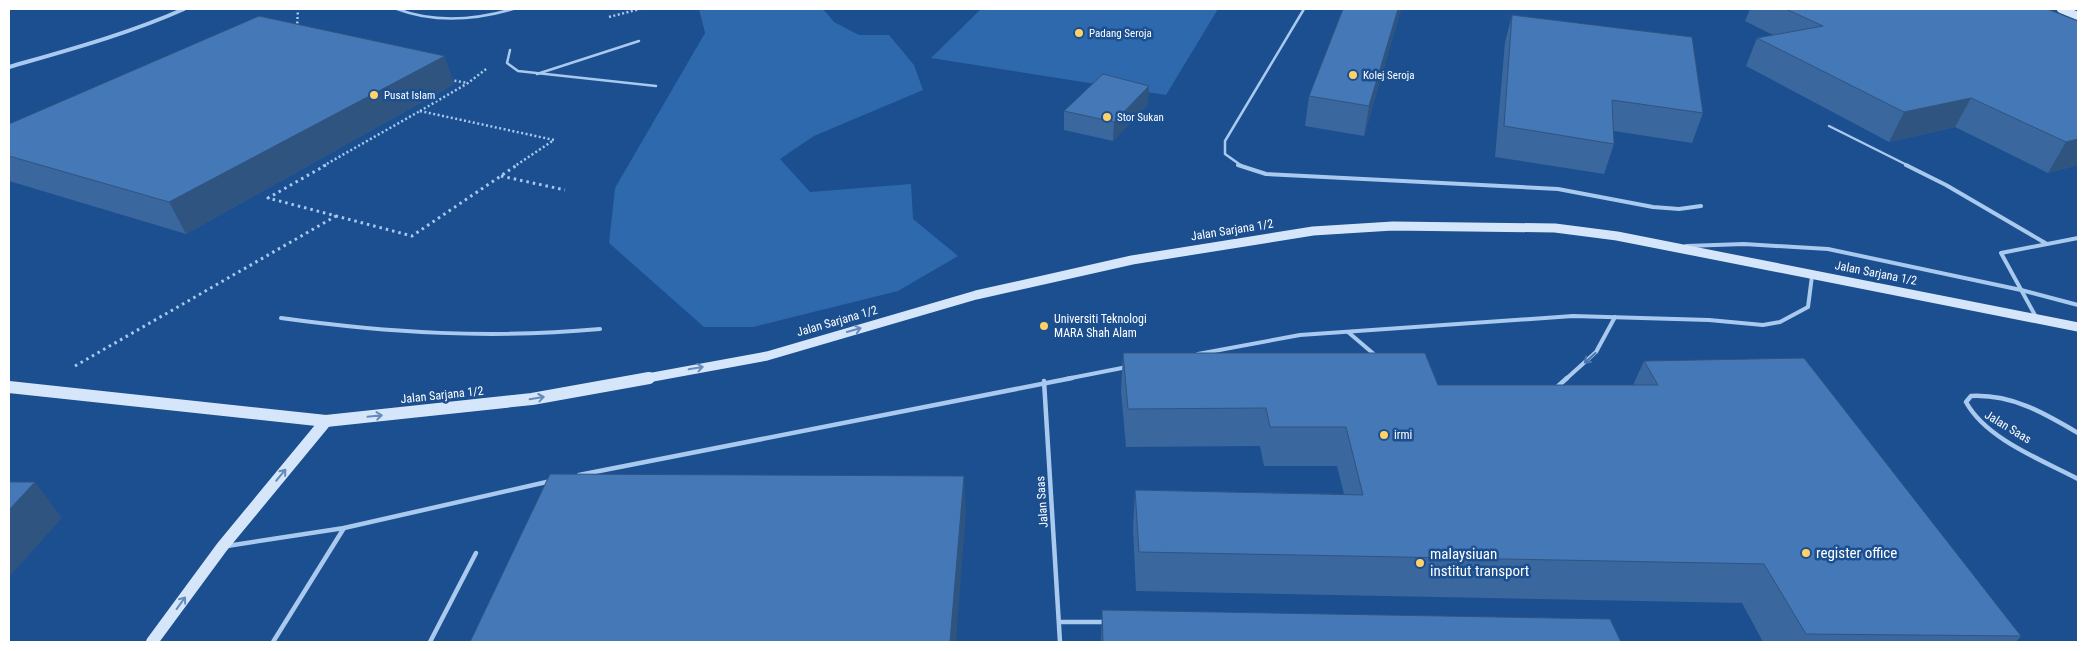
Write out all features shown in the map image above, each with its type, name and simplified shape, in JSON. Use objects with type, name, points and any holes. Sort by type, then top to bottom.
[{"type":"street","points":[[9,67],[99,41],[160,20],[184,9]]},
{"type":"street","points":[[2061,9],[2078,16]]},
{"type":"street","name":"Jalan Sarjana 1/2","points":[[9,387],[326,421],[532,399],[767,356],[996,291],[1132,260],[1313,231],[1393,226],[1555,228],[1617,236],[2078,327]]},
{"type":"street","points":[[152,642],[222,547],[326,421]]},
{"type":"lane","points":[[397,9],[414,16],[451,19],[504,12],[513,9]]},
{"type":"lane","points":[[1304,9],[1225,141],[1225,154],[1238,165],[1266,174],[1558,188],[1653,207],[1679,209],[1701,206]]},
{"type":"lane","points":[[535,75],[639,41]]},
{"type":"lane","points":[[510,50],[507,63],[518,71],[535,75],[656,86]]},
{"type":"lane","points":[[1829,126],[1946,185],[2046,244]]},
{"type":"lane","points":[[2037,319],[2001,253],[2078,238]]},
{"type":"lane","name":"Jalan Sarjana 1/2","points":[[1669,246],[1744,244],[1828,249],[2021,290],[2078,305]]},
{"type":"lane","points":[[1192,355],[1300,335],[1573,316],[1763,325],[1780,322],[1808,307],[1812,274]]},
{"type":"lane","points":[[1551,393],[1596,352],[1615,317]]},
{"type":"lane","points":[[281,318],[371,330],[431,335],[544,335],[600,329]]},
{"type":"lane","points":[[1348,332],[1380,359]]},
{"type":"lane","points":[[574,476],[1044,381],[1133,366]]},
{"type":"lane","name":"Jalan Saas","points":[[1044,381],[1060,642]]},
{"type":"lane","name":"Jalan Saas","points":[[2078,433],[2041,412],[2002,396],[1984,394],[1971,396],[1966,402],[1968,411],[1977,421],[1994,433],[2078,479]]},
{"type":"lane","points":[[222,547],[344,528],[554,480]]},
{"type":"lane","points":[[273,642],[344,528]]},
{"type":"lane","points":[[430,642],[476,553]]},
{"type":"lane","points":[[1060,622],[1110,622]]},
{"type":"path","points":[[297,31],[298,9]]},
{"type":"path","points":[[608,17],[640,9]]},
{"type":"path","points":[[420,111],[554,140],[412,236],[268,198],[468,83],[510,50]]},
{"type":"path","points":[[448,79],[468,83]]},
{"type":"path","points":[[500,176],[565,190]]},
{"type":"path","points":[[33,390],[336,216]]},
{"type":"shaded area","points":[[699,9],[823,9],[834,22],[859,35],[889,35],[914,65],[923,90],[814,136],[780,159],[810,192],[911,184],[913,219],[958,256],[898,291],[753,327],[704,327],[609,243],[615,188],[705,33]]},
{"type":"shaded area","name":"Padang Seroja","points":[[981,9],[1218,9],[1166,95],[931,58]]},
{"type":"building","points":[[1343,9],[1398,9],[1369,106],[1309,96]]},
{"type":"building","points":[[1786,9],[2047,9],[2078,21],[2078,139],[2066,142],[1971,98],[1904,112],[1757,38],[1823,26]]},
{"type":"building","points":[[1512,15],[1692,37],[1703,113],[1612,100],[1614,144],[1504,126]]},
{"type":"building","points":[[259,16],[445,56],[169,202],[9,156],[9,124]]},
{"type":"building","points":[[1103,74],[1149,86],[1114,122],[1064,111]]},
{"type":"building","points":[[1123,353],[1425,353],[1438,385],[1658,385],[1644,361],[1804,358],[2021,636],[1806,634],[1764,564],[1139,552],[1135,490],[1363,495],[1346,427],[1270,427],[1266,408],[1128,409]]},
{"type":"building","points":[[550,474],[964,476],[950,642],[470,642]]},
{"type":"building","points":[[9,482],[35,482],[9,510]]},
{"type":"building","points":[[1102,610],[1610,619],[1621,642],[1103,642]]},
{"type":"place","name":"Padang Seroja","points":[[1079,33]]},
{"type":"place","name":"Kolej Seroja","points":[[1353,75]]},
{"type":"place","name":"Pusat Islam","points":[[374,95]]},
{"type":"place","name":"Stor Sukan","points":[[1107,117]]},
{"type":"place","name":"Universiti Teknologi MARA Shah Alam","points":[[1044,326]]},
{"type":"place","name":"irmi","points":[[1384,435]]},
{"type":"place","name":"register office","points":[[1806,553]]},
{"type":"place","name":"malaysiuan institut transport","points":[[1420,563]]}]
